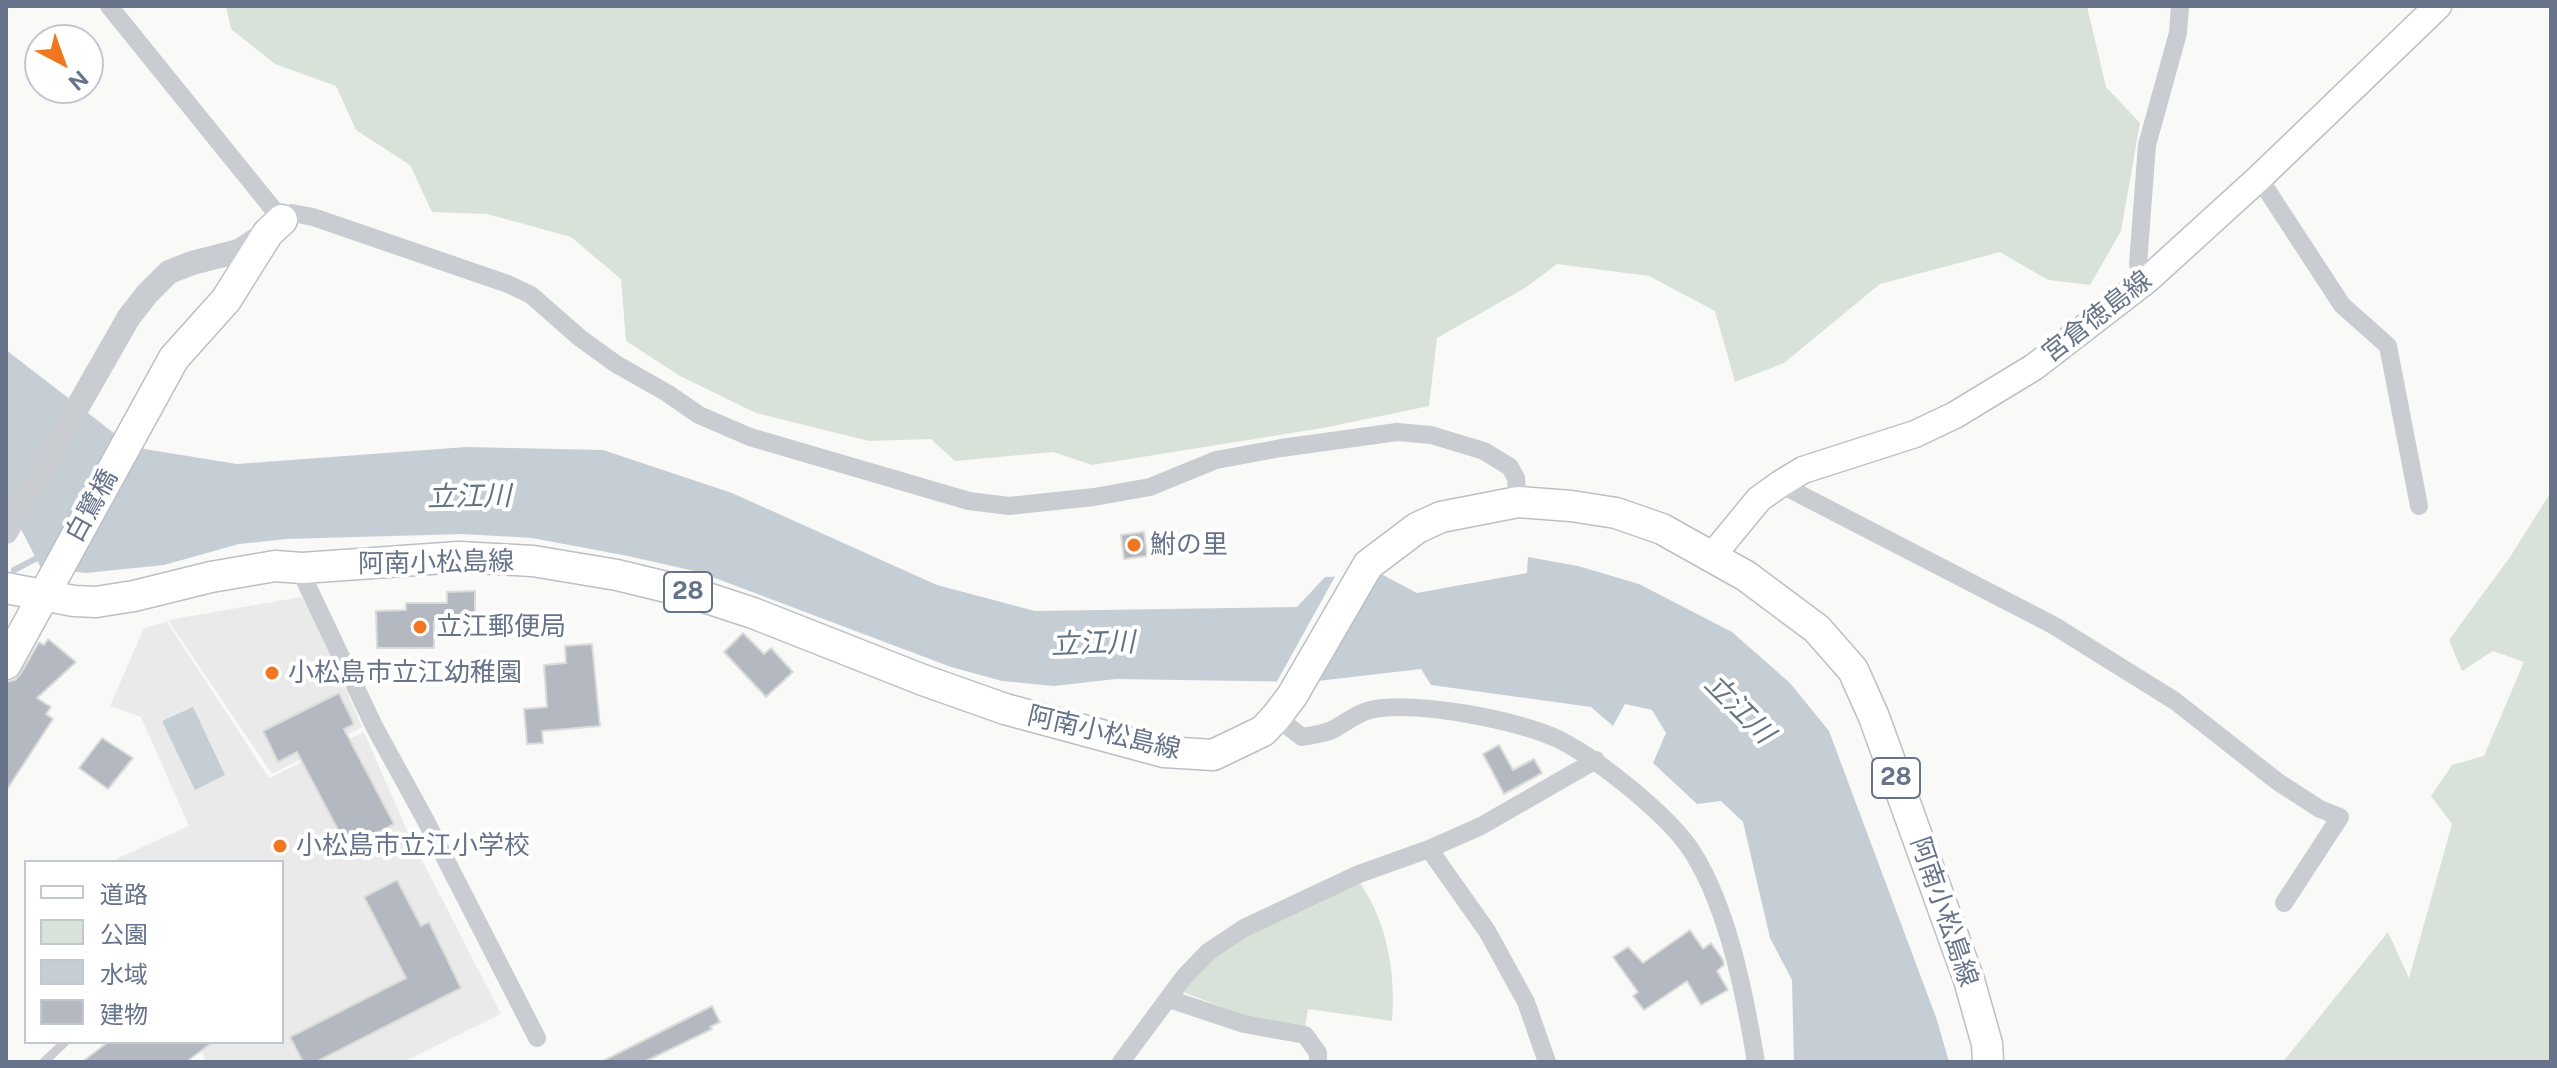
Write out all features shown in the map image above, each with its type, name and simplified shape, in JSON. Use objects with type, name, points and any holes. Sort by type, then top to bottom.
[{"type":"main road","name":"宮倉徳島線","points":[[1712,556],[1759,499],[1803,470],[1915,434],[1988,397],[2034,367],[2148,279],[2259,178],[2438,6]]},
{"type":"main road","name":"白鷺橋","points":[[49,585],[174,358],[226,300],[268,233],[282,220]]},
{"type":"main road","name":"阿南小松島線","points":[[6,588],[49,585],[74,601],[96,602],[275,566],[302,568],[459,557],[533,561],[617,575],[695,594],[1005,709],[1164,752],[1213,755],[1263,731],[1284,706],[1368,565],[1417,528],[1441,517],[1518,502],[1616,513],[1662,529],[1753,580],[1817,629],[1853,670],[1874,717],[1969,980],[1987,1044],[1988,1062]]},
{"type":"main road","points":[[6,664],[49,585]]},
{"type":"street","points":[[109,6],[282,220]]},
{"type":"street","points":[[2148,279],[2138,264],[2147,145],[2178,33],[2180,6]]},
{"type":"street","points":[[2259,178],[2342,305],[2388,346],[2419,506]]},
{"type":"street","points":[[9,529],[129,317],[147,294],[169,272],[239,251],[292,213],[313,217],[508,284],[531,295],[580,338],[616,364],[699,415],[750,437],[969,501],[1009,506],[1094,497],[1150,487],[1216,460],[1397,432],[1431,435],[1484,451],[1510,467],[1516,478],[1518,502]]},
{"type":"street","points":[[1780,484],[2053,625],[2175,701],[2278,782],[2320,809],[2340,817],[2284,903]]},
{"type":"street","points":[[302,568],[305,581],[375,728],[537,1038]]},
{"type":"street","points":[[1284,706],[1302,737],[1328,731],[1368,710],[1415,708],[1471,714],[1558,738],[1596,760],[1659,814],[1693,852],[1711,890],[1729,941],[1747,1007],[1756,1062]]},
{"type":"street","points":[[1121,1062],[1184,977],[1208,952],[1244,928],[1359,874],[1481,826],[1596,760]]},
{"type":"street","points":[[1429,849],[1487,931],[1526,1002],[1547,1062]]},
{"type":"street","points":[[1169,999],[1244,1024],[1305,1035],[1318,1053],[1318,1062]]},
{"type":"lane","points":[[44,1062],[63,1044]]},
{"type":"shaded area","name":"小松島市立江幼稚園","points":[[301,597],[309,604],[362,727],[272,774],[168,620]]},
{"type":"shaded area","name":"小松島市立江小学校","points":[[167,622],[269,778],[364,732],[408,833],[501,1014],[403,1062],[206,1062],[199,1044],[284,1044],[284,860],[118,860],[189,826],[141,717],[110,706],[144,628]]},
{"type":"green space","points":[[226,6],[2087,6],[2106,87],[2140,123],[2121,231],[2090,285],[2048,280],[2000,252],[1880,284],[1784,363],[1735,382],[1715,311],[1649,276],[1557,264],[1525,288],[1437,338],[1429,406],[1323,428],[1092,465],[1053,452],[955,461],[931,439],[869,441],[756,413],[680,376],[626,341],[621,279],[571,237],[487,214],[432,212],[410,165],[356,130],[336,86],[275,64],[231,29]]},
{"type":"green space","points":[[2551,492],[2551,1062],[2283,1062],[2388,932],[2409,978],[2452,824],[2431,796],[2452,765],[2484,756],[2524,662],[2493,651],[2462,671],[2449,640],[2510,557]]},
{"type":"green space","points":[[1360,883],[1377,914],[1388,949],[1392,1021],[1308,1009],[1305,1027],[1250,1018],[1183,992],[1206,962],[1221,949],[1279,916]]},
{"type":"water","name":"立江川","points":[[6,350],[132,447],[237,464],[466,447],[603,450],[732,493],[937,585],[1035,611],[1297,607],[1325,577],[1383,575],[1417,593],[1527,573],[1528,557],[1578,566],[1639,584],[1732,632],[1790,683],[1829,731],[1937,1020],[1949,1062],[1794,1062],[1792,980],[1770,938],[1743,822],[1721,801],[1697,804],[1653,763],[1666,733],[1652,710],[1625,704],[1613,726],[1591,707],[1431,685],[1421,669],[1309,682],[1116,679],[1054,686],[1002,681],[951,667],[699,572],[532,538],[462,534],[287,539],[239,544],[164,565],[86,573],[41,568],[6,500]]},
{"type":"water","points":[[193,707],[225,775],[195,790],[162,721]]},
{"type":"pier","points":[[1382,571],[1366,593],[1317,685],[1275,685],[1337,573]]},
{"type":"building","name":"鮒の里","points":[[1144,532],[1147,556],[1124,559],[1121,535]]},
{"type":"building","points":[[475,591],[475,621],[434,622],[434,648],[377,648],[376,611],[406,610],[406,603],[447,603],[447,592]]},
{"type":"building","points":[[494,615],[520,616],[519,635],[493,634]]},
{"type":"building","points":[[743,633],[764,654],[771,648],[793,672],[766,697],[724,652]]},
{"type":"building","points":[[48,639],[76,662],[37,698],[51,707],[46,714],[53,719],[6,791],[6,682],[15,680],[39,642],[44,645]]},
{"type":"building","points":[[592,644],[600,726],[542,731],[543,743],[527,744],[524,709],[547,707],[544,665],[566,663],[565,646]]},
{"type":"building","points":[[339,693],[354,724],[344,729],[394,824],[348,849],[297,752],[278,762],[263,731]]},
{"type":"building","points":[[102,738],[133,758],[108,789],[79,768]]},
{"type":"building","points":[[1499,745],[1513,770],[1534,759],[1542,773],[1504,794],[1483,754]]},
{"type":"building","points":[[397,880],[421,926],[429,922],[461,988],[316,1062],[303,1062],[290,1037],[406,978],[364,897]]},
{"type":"building","points":[[1690,930],[1703,949],[1711,943],[1723,960],[1724,965],[1717,971],[1728,990],[1701,1005],[1687,981],[1644,1010],[1633,996],[1638,992],[1613,957],[1628,947],[1643,963]]},
{"type":"building","points":[[712,1006],[720,1022],[710,1027],[712,1029],[644,1062],[601,1062]]},
{"type":"building","points":[[105,1044],[210,1044],[186,1062],[82,1062]]},
{"type":"waterway","points":[[14,570],[43,555]]},
{"type":"place","name":"鮒の里","points":[[1134,545]]},
{"type":"place","name":"立江郵便局","points":[[420,627]]},
{"type":"place","name":"小松島市立江幼稚園","points":[[272,673]]},
{"type":"place","name":"小松島市立江小学校","points":[[280,846]]}]
